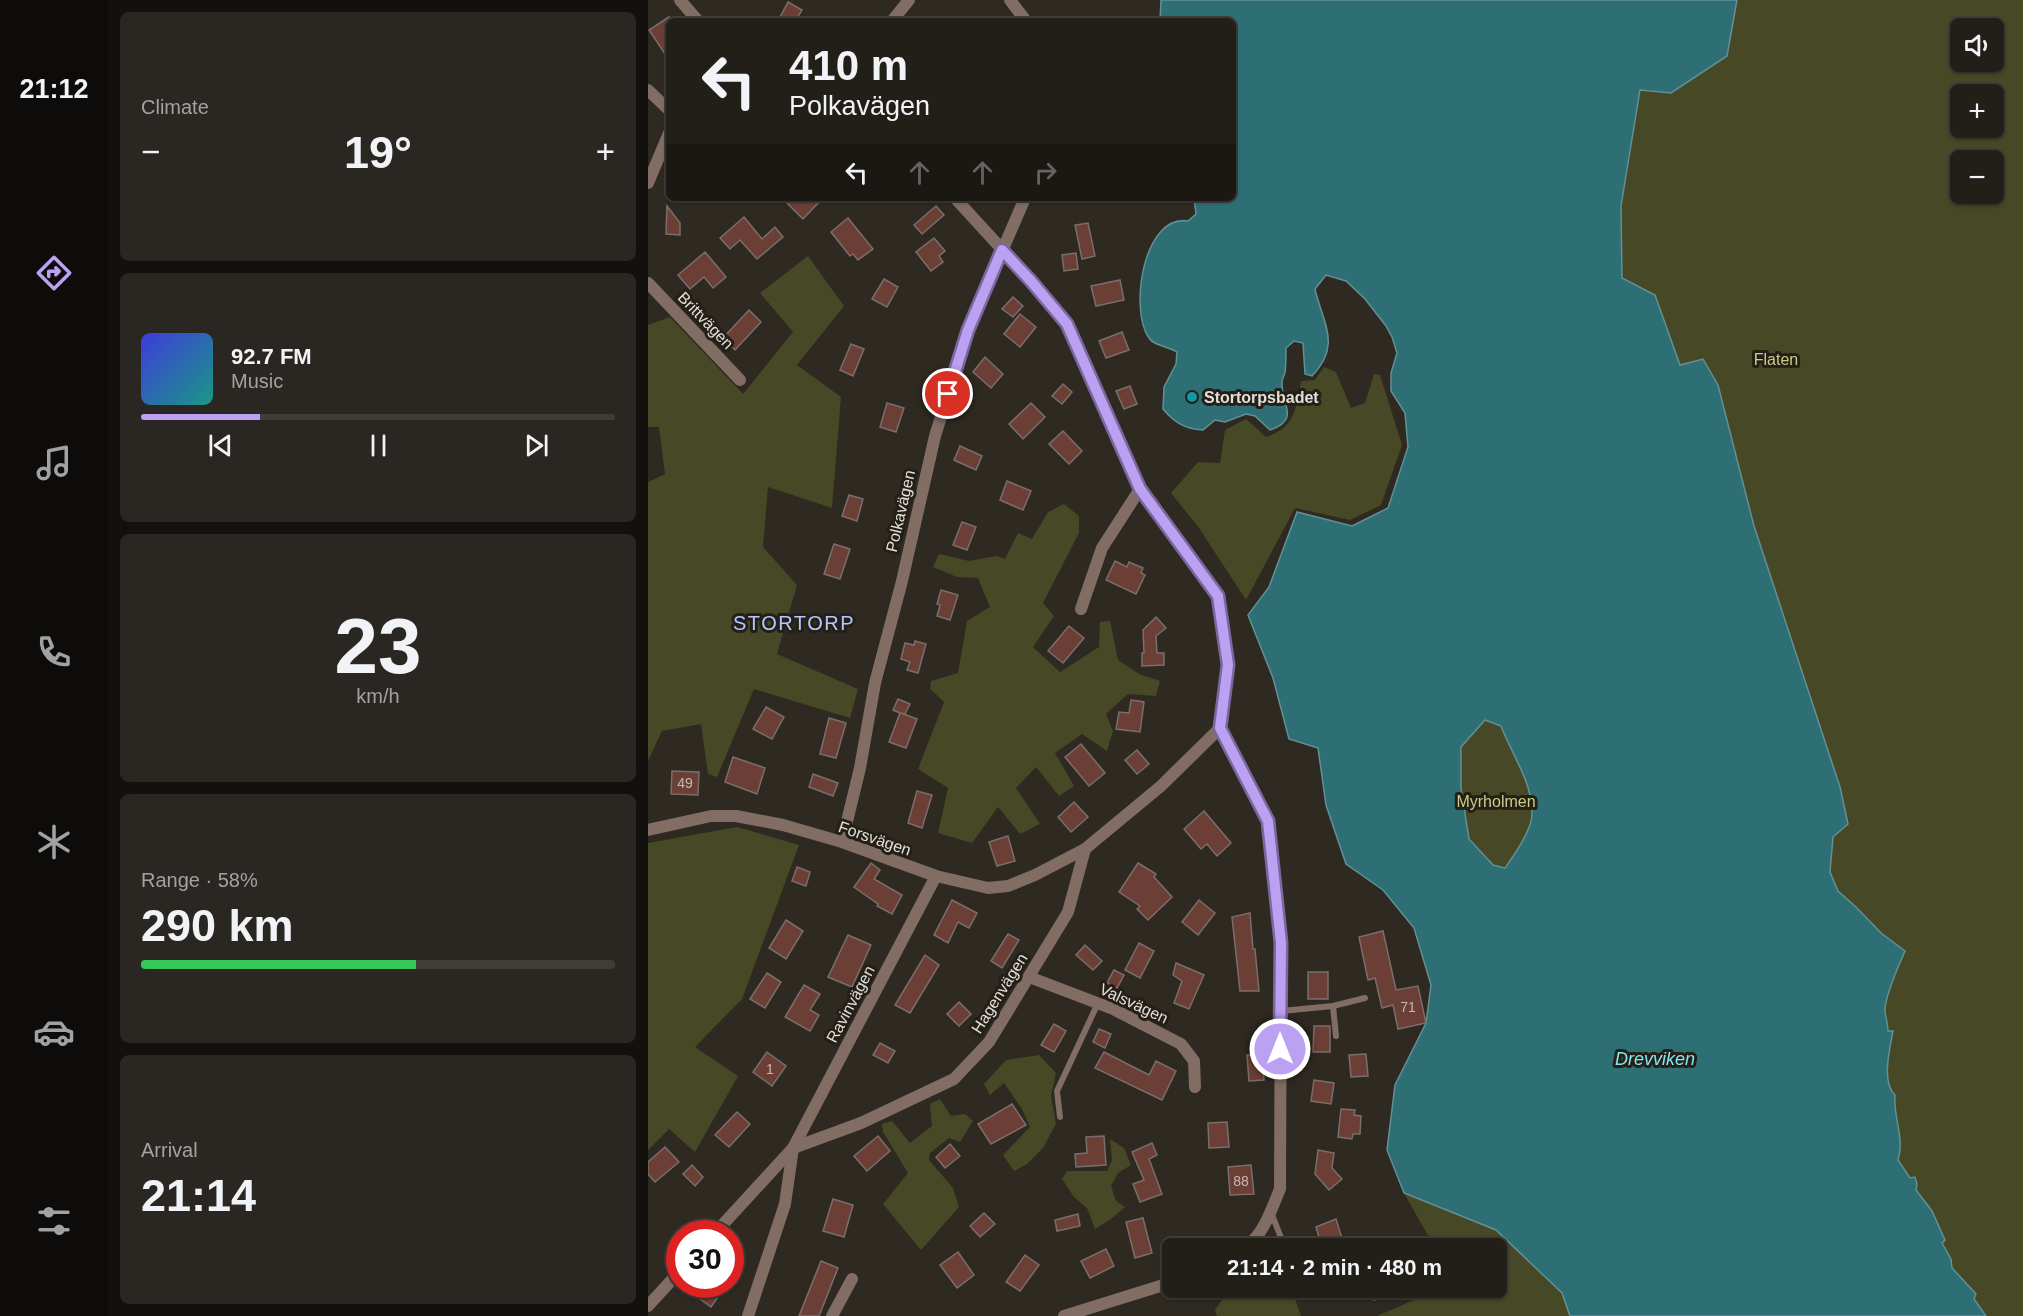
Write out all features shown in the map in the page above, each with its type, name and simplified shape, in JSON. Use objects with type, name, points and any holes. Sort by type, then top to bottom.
[{"type":"street","points":[[680,0],[695,18]]},
{"type":"street","points":[[894,18],[909,0]]},
{"type":"street","points":[[1010,0],[1024,18]]},
{"type":"street","points":[[648,90],[666,107]]},
{"type":"street","points":[[648,183],[666,140]]},
{"type":"street","points":[[958,201],[1067,324],[1140,489],[1218,596],[1228,665],[1220,728],[1268,821],[1281,943],[1280,1189],[1268,1220],[1255,1238]]},
{"type":"street","name":"Polkavägen","points":[[842,843],[860,768],[874,683],[902,581],[934,436],[968,330],[1024,201]]},
{"type":"street","name":"Brittvägen","points":[[648,283],[740,380]]},
{"type":"street","points":[[1081,609],[1102,548],[1140,489]]},
{"type":"street","points":[[1085,849],[1161,786],[1220,728]]},
{"type":"street","name":"Forsvägen","points":[[648,830],[711,816],[736,816],[783,825],[936,876],[988,888],[1008,886],[1085,849]]},
{"type":"street","name":"Hagenvägen","points":[[727,1220],[793,1148],[861,1123],[954,1079],[989,1042],[1068,912],[1085,849]]},
{"type":"street","name":"Ravinvägen","points":[[793,1148],[936,876]]},
{"type":"street","name":"Valsvägen","points":[[1029,977],[1098,1003],[1181,1044],[1194,1061],[1195,1087]]},
{"type":"street","points":[[748,1316],[785,1204],[793,1148]]},
{"type":"street","points":[[832,1316],[852,1279]]},
{"type":"street","points":[[1065,1316],[1162,1285]]},
{"type":"street","points":[[648,1306],[666,1286]]},
{"type":"lane","points":[[1281,1011],[1333,1006],[1365,998]]},
{"type":"lane","points":[[1060,1117],[1058,1091],[1098,1003]]},
{"type":"lane","points":[[1333,1006],[1336,1036]]},
{"type":"lane","points":[[1271,1212],[1281,1238]]},
{"type":"green space","name":"Flaten","points":[[1445,0],[2023,0],[2023,1316],[1377,1316],[1419,1298],[1507,1298],[1507,1241],[1521,1254],[1707,1172]]},
{"type":"green space","points":[[808,256],[844,306],[797,365],[841,397],[832,508],[768,487],[763,547],[797,585],[777,654],[858,689],[850,718],[754,689],[717,777],[708,774],[701,724],[662,731],[648,761],[648,482],[665,474],[659,427],[648,427],[648,325],[670,317],[743,394],[793,332],[760,293]]},
{"type":"green space","points":[[1324,367],[1336,372],[1351,408],[1365,403],[1374,374],[1380,375],[1402,445],[1381,505],[1350,520],[1295,508],[1246,600],[1199,528],[1171,493],[1198,462],[1220,463],[1225,430],[1246,419],[1266,437],[1283,428],[1296,408],[1301,381],[1315,380]]},
{"type":"green space","points":[[1064,504],[1079,516],[1079,533],[1043,603],[1054,616],[1033,647],[1060,672],[1099,647],[1100,622],[1110,621],[1118,660],[1139,674],[1160,681],[1156,696],[1128,694],[1106,714],[1113,731],[1107,751],[1082,734],[1055,753],[1074,786],[1059,796],[1036,767],[1016,788],[1040,824],[1020,834],[998,807],[972,843],[938,833],[948,788],[918,769],[944,702],[930,689],[931,681],[958,673],[967,621],[990,607],[978,578],[957,577],[933,567],[939,554],[969,561],[996,556],[1005,559],[1018,533],[1032,539],[1048,512]]},
{"type":"green space","name":"Myrholmen","points":[[1485,720],[1501,726],[1525,780],[1531,803],[1532,814],[1529,827],[1505,868],[1492,865],[1469,839],[1461,788],[1461,747]]},
{"type":"green space","points":[[737,827],[799,845],[742,999],[695,1047],[738,1076],[695,1152],[669,1129],[648,1150],[648,843]]},
{"type":"green space","points":[[1039,1055],[1056,1073],[1051,1096],[1056,1124],[1043,1148],[1027,1164],[1014,1171],[1003,1155],[1030,1127],[1022,1109],[1004,1083],[990,1095],[984,1084],[1006,1060]]},
{"type":"green space","points":[[940,1099],[951,1116],[965,1114],[973,1121],[960,1142],[949,1138],[930,1153],[929,1160],[953,1188],[959,1207],[921,1250],[883,1204],[908,1173],[883,1132],[882,1124],[892,1121],[910,1143],[932,1126],[930,1104]]},
{"type":"green space","points":[[1110,1139],[1124,1148],[1131,1165],[1118,1173],[1111,1186],[1116,1201],[1125,1207],[1095,1229],[1087,1208],[1074,1197],[1062,1179],[1067,1171],[1107,1171],[1112,1160]]},
{"type":"green space","name":"Flaten","points":[[1404,1193],[1496,1230],[1504,1238],[1429,1238]]},
{"type":"green space","points":[[1223,1298],[1295,1298],[1301,1316],[1217,1316],[1215,1310]]},
{"type":"water","name":"Drevviken","points":[[1161,0],[1737,0],[1727,56],[1671,93],[1640,90],[1621,206],[1622,278],[1655,295],[1680,365],[1703,359],[1718,385],[1754,526],[1840,787],[1848,824],[1833,837],[1830,872],[1838,891],[1881,933],[1905,951],[1885,1006],[1888,1031],[1893,1031],[1887,1074],[1888,1082],[1895,1095],[1900,1136],[1898,1160],[1910,1178],[1915,1177],[1916,1190],[1932,1211],[1945,1240],[1942,1243],[1951,1259],[1952,1268],[1976,1294],[1974,1299],[1986,1316],[1570,1316],[1562,1293],[1507,1238],[1496,1230],[1404,1193],[1387,1150],[1395,1085],[1426,1023],[1431,985],[1414,928],[1383,890],[1346,864],[1326,805],[1318,748],[1289,739],[1273,678],[1248,615],[1269,587],[1297,512],[1352,526],[1388,508],[1408,447],[1405,413],[1391,391],[1391,373],[1397,353],[1386,326],[1365,299],[1346,281],[1326,275],[1315,289],[1328,334],[1326,354],[1312,376],[1305,374],[1303,343],[1294,341],[1286,348],[1285,373],[1282,382],[1287,410],[1285,421],[1270,430],[1255,416],[1246,414],[1225,422],[1215,420],[1203,430],[1181,424],[1163,409],[1164,387],[1176,364],[1177,352],[1151,341],[1143,325],[1140,307],[1144,266],[1151,248],[1160,232],[1173,223],[1188,221],[1196,214],[1194,201],[1236,201],[1236,18],[1160,18]],"holes":[[[1485,720],[1501,726],[1529,791],[1532,814],[1526,835],[1505,868],[1493,865],[1469,839],[1461,788],[1461,747]]]},
{"type":"building","points":[[788,2],[802,10],[797,18],[780,18]]},
{"type":"building","points":[[666,19],[666,56],[649,30]]},
{"type":"building","points":[[785,201],[820,201],[803,219]]},
{"type":"building","points":[[667,206],[680,223],[680,235],[666,234]]},
{"type":"building","points":[[936,206],[944,215],[922,234],[914,225]]},
{"type":"building","points":[[744,217],[762,239],[775,227],[783,237],[757,259],[740,240],[730,249],[720,238]]},
{"type":"building","points":[[848,218],[873,249],[858,260],[853,254],[850,256],[831,232]]},
{"type":"building","points":[[1088,223],[1095,256],[1082,259],[1075,225]]},
{"type":"building","points":[[934,238],[945,251],[939,256],[943,262],[931,271],[916,252]]},
{"type":"building","points":[[705,252],[726,277],[713,288],[704,277],[690,289],[678,275]]},
{"type":"building","points":[[1076,253],[1078,269],[1064,271],[1062,255]]},
{"type":"building","points":[[884,279],[898,287],[887,307],[872,299]]},
{"type":"building","points":[[1120,280],[1124,300],[1096,306],[1091,286]]},
{"type":"building","points":[[1013,297],[1023,306],[1013,317],[1002,309]]},
{"type":"building","points":[[749,310],[761,322],[735,350],[723,338]]},
{"type":"building","points":[[1020,314],[1036,327],[1020,347],[1004,334]]},
{"type":"building","points":[[1122,332],[1129,350],[1106,358],[1099,341]]},
{"type":"building","points":[[851,344],[864,349],[853,376],[840,370]]},
{"type":"building","points":[[985,357],[1003,374],[991,388],[973,372]]},
{"type":"building","points":[[1063,384],[1072,392],[1062,404],[1052,396]]},
{"type":"building","points":[[1130,386],[1137,404],[1124,409],[1116,391]]},
{"type":"building","points":[[887,403],[904,408],[896,432],[880,427]]},
{"type":"building","points":[[1031,403],[1045,417],[1023,439],[1009,424]]},
{"type":"building","points":[[1063,431],[1082,451],[1069,464],[1049,444]]},
{"type":"building","points":[[960,446],[982,456],[976,470],[954,460]]},
{"type":"building","points":[[1007,481],[1031,491],[1023,510],[1000,500]]},
{"type":"building","points":[[849,495],[863,499],[857,521],[842,516]]},
{"type":"building","points":[[962,522],[976,527],[967,550],[953,545]]},
{"type":"building","points":[[834,544],[850,549],[840,579],[824,574]]},
{"type":"building","points":[[1115,561],[1127,567],[1129,562],[1143,568],[1141,573],[1145,575],[1136,594],[1106,580]]},
{"type":"building","points":[[941,590],[958,595],[950,620],[937,616],[940,605],[937,604]]},
{"type":"building","points":[[1156,617],[1166,628],[1156,636],[1157,653],[1164,653],[1164,665],[1142,666],[1143,630]]},
{"type":"building","points":[[1069,626],[1084,638],[1063,663],[1048,651]]},
{"type":"building","points":[[915,641],[926,644],[918,673],[907,670],[910,662],[901,659],[905,643],[914,645]]},
{"type":"building","points":[[898,699],[910,704],[905,714],[901,713],[917,719],[906,748],[889,742],[900,713],[893,710]]},
{"type":"building","points":[[1131,700],[1144,702],[1140,732],[1116,729],[1119,712],[1129,713]]},
{"type":"building","points":[[766,707],[784,717],[772,739],[753,729]]},
{"type":"building","points":[[829,718],[846,723],[836,758],[820,754]]},
{"type":"building","points":[[1081,744],[1105,773],[1089,786],[1065,757]]},
{"type":"building","points":[[1137,750],[1149,764],[1137,774],[1125,760]]},
{"type":"building","points":[[733,757],[765,768],[757,794],[725,782]]},
{"type":"building","points":[[672,771],[699,772],[698,795],[671,794]]},
{"type":"building","points":[[813,774],[838,783],[833,796],[809,787]]},
{"type":"building","points":[[917,791],[932,795],[922,828],[908,823]]},
{"type":"building","points":[[1074,802],[1088,817],[1071,832],[1058,817]]},
{"type":"building","points":[[1204,811],[1231,843],[1217,856],[1207,844],[1201,849],[1184,829]]},
{"type":"building","points":[[1008,836],[1015,861],[997,866],[989,842]]},
{"type":"building","points":[[871,863],[880,870],[874,879],[902,895],[892,914],[877,906],[878,904],[854,887]]},
{"type":"building","points":[[1138,863],[1156,874],[1154,877],[1172,897],[1148,920],[1137,909],[1140,906],[1119,892]]},
{"type":"building","points":[[797,867],[810,872],[806,886],[792,881]]},
{"type":"building","points":[[952,900],[977,913],[969,928],[958,922],[948,943],[934,935]]},
{"type":"building","points":[[1199,900],[1215,913],[1198,935],[1182,922]]},
{"type":"building","points":[[1250,913],[1259,991],[1240,991],[1232,917]]},
{"type":"building","points":[[786,920],[803,931],[786,959],[769,948]]},
{"type":"building","points":[[1383,931],[1396,990],[1418,986],[1426,1023],[1398,1029],[1393,1005],[1382,1008],[1375,978],[1368,980],[1359,937]]},
{"type":"building","points":[[1008,934],[1019,940],[1002,968],[991,961]]},
{"type":"building","points":[[848,935],[871,945],[852,987],[828,977]]},
{"type":"building","points":[[1139,943],[1154,951],[1140,978],[1125,970]]},
{"type":"building","points":[[1085,945],[1102,961],[1093,970],[1076,955]]},
{"type":"building","points":[[925,955],[939,965],[910,1013],[895,1005]]},
{"type":"building","points":[[1176,963],[1204,975],[1189,1009],[1174,1003],[1182,981],[1173,975]]},
{"type":"building","points":[[1114,970],[1124,975],[1117,988],[1107,983]]},
{"type":"building","points":[[1308,972],[1328,972],[1328,999],[1308,999]]},
{"type":"building","points":[[767,973],[781,982],[765,1008],[750,999]]},
{"type":"building","points":[[804,985],[820,994],[810,1010],[819,1015],[810,1031],[785,1017]]},
{"type":"building","points":[[959,1002],[971,1014],[959,1026],[947,1014]]},
{"type":"building","points":[[1054,1024],[1066,1031],[1054,1052],[1041,1045]]},
{"type":"building","points":[[1314,1026],[1330,1026],[1330,1052],[1313,1052]]},
{"type":"building","points":[[1099,1029],[1111,1034],[1105,1048],[1093,1042]]},
{"type":"building","points":[[880,1043],[895,1051],[888,1063],[873,1055]]},
{"type":"building","points":[[767,1052],[786,1066],[772,1086],[753,1072]]},
{"type":"building","points":[[1104,1052],[1149,1075],[1156,1061],[1176,1071],[1162,1100],[1095,1068]]},
{"type":"building","points":[[1262,1054],[1264,1080],[1249,1081],[1247,1055]]},
{"type":"building","points":[[1366,1054],[1368,1076],[1351,1077],[1349,1055]]},
{"type":"building","points":[[1314,1080],[1334,1083],[1331,1104],[1311,1101]]},
{"type":"building","points":[[1012,1104],[1026,1125],[991,1144],[978,1124]]},
{"type":"building","points":[[1341,1109],[1355,1110],[1354,1115],[1361,1116],[1360,1134],[1353,1134],[1352,1139],[1338,1137]]},
{"type":"building","points":[[737,1112],[750,1124],[729,1147],[715,1135]]},
{"type":"building","points":[[1227,1122],[1229,1147],[1209,1148],[1208,1123]]},
{"type":"building","points":[[878,1136],[890,1151],[867,1171],[854,1156]]},
{"type":"building","points":[[1104,1136],[1106,1165],[1076,1167],[1075,1154],[1087,1153],[1086,1137]]},
{"type":"building","points":[[1152,1143],[1157,1155],[1149,1159],[1162,1194],[1140,1202],[1133,1184],[1144,1180],[1132,1152]]},
{"type":"building","points":[[950,1144],[960,1156],[945,1168],[936,1157]]},
{"type":"building","points":[[665,1147],[679,1162],[655,1182],[648,1174],[648,1162]]},
{"type":"building","points":[[1318,1150],[1334,1153],[1332,1168],[1342,1179],[1329,1190],[1315,1174]]},
{"type":"building","points":[[692,1165],[703,1177],[695,1186],[683,1174]]},
{"type":"building","points":[[1251,1165],[1254,1194],[1230,1195],[1228,1167]]},
{"type":"building","points":[[833,1199],[853,1205],[844,1237],[823,1231]]},
{"type":"building","points":[[984,1213],[995,1224],[980,1237],[970,1226]]},
{"type":"building","points":[[1078,1214],[1080,1226],[1057,1231],[1055,1220]]},
{"type":"building","points":[[1143,1218],[1152,1253],[1135,1258],[1126,1222]]},
{"type":"building","points":[[1336,1219],[1342,1238],[1319,1238],[1316,1227]]},
{"type":"building","points":[[1106,1249],[1114,1266],[1090,1278],[1081,1261]]},
{"type":"building","points":[[958,1252],[974,1275],[957,1288],[940,1265]]},
{"type":"building","points":[[1025,1255],[1039,1265],[1020,1291],[1006,1282]]},
{"type":"building","points":[[821,1261],[838,1268],[819,1316],[799,1316]]},
{"type":"building","points":[[699,1298],[717,1298],[711,1307]]},
{"type":"place","name":"Stortorpsbadet","points":[[1192,397]]},
{"type":"district","name":"STORTORP","points":[[794,623]]},
{"type":"route","points":[[948,394],[968,330],[1002,250],[1067,324],[1140,489],[1218,596],[1228,665],[1220,728],[1268,821],[1281,943],[1280,1049]]}]
